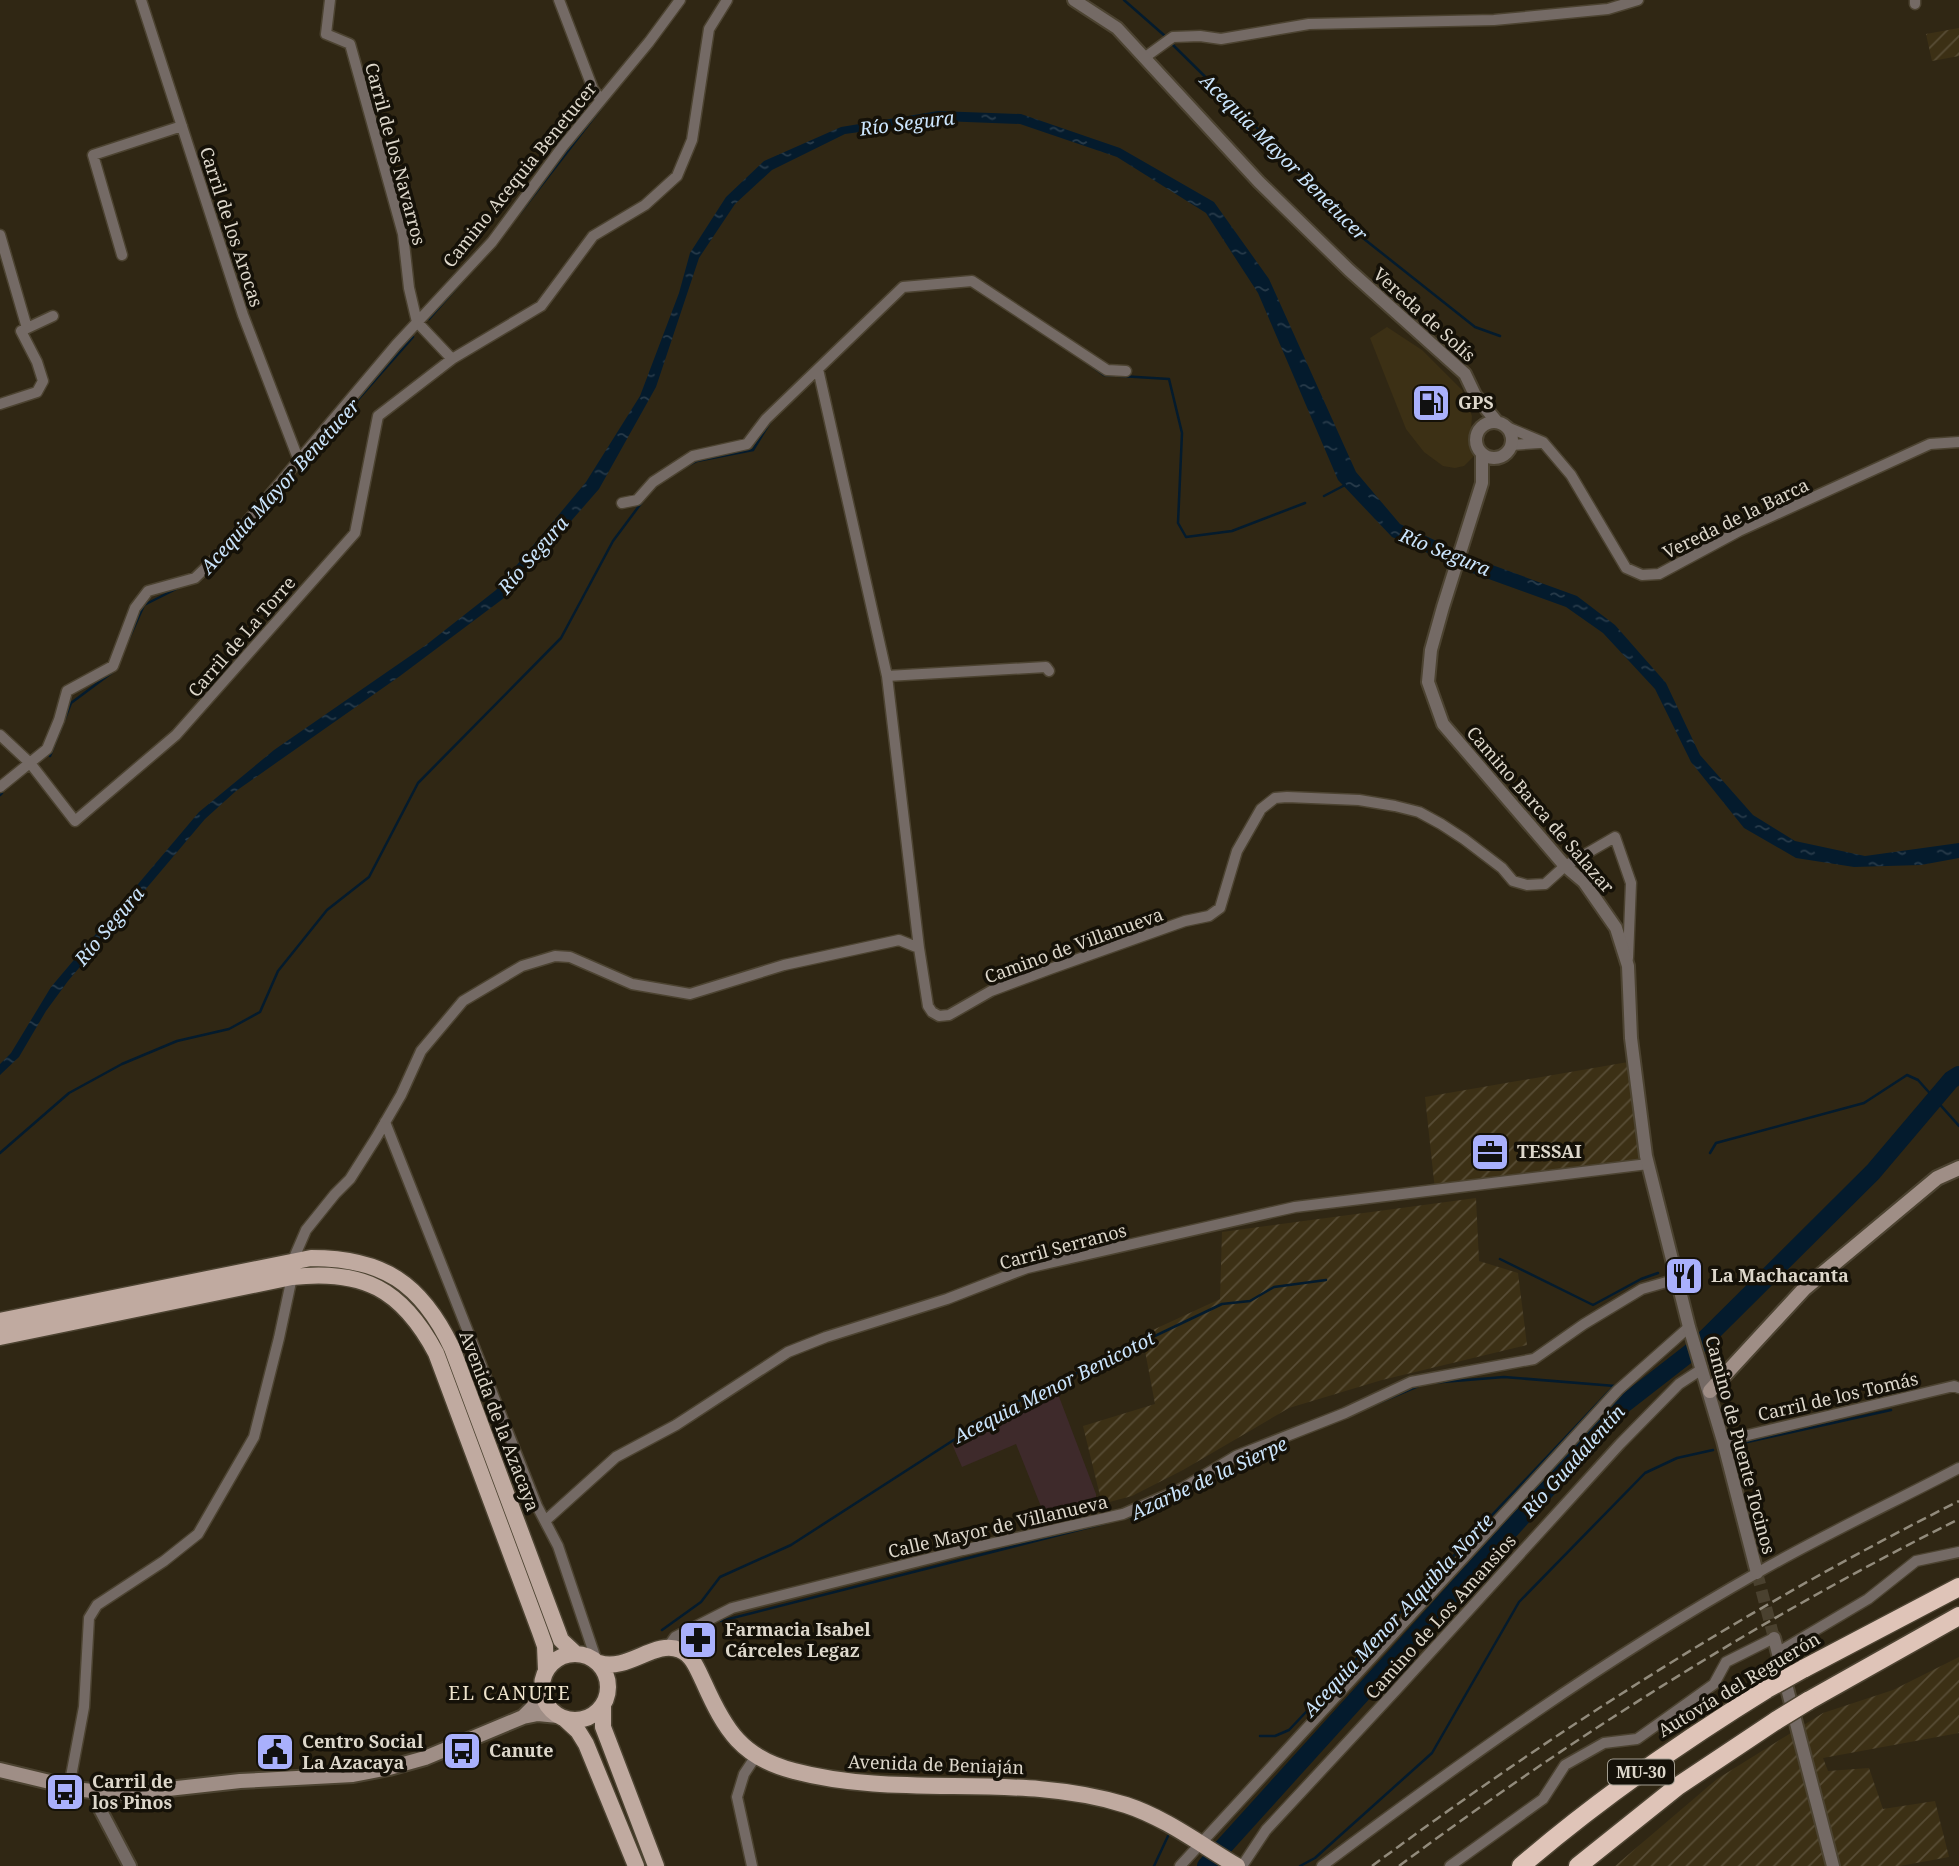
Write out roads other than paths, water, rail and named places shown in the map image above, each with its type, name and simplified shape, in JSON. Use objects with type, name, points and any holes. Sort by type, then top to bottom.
[{"type":"highway","name":"Autovía del Reguerón","points":[[1521,1866],[1657,1760],[1767,1689],[1959,1587]]},
{"type":"highway","name":"MU-30","points":[[1578,1866],[1678,1786],[1777,1720],[1959,1616]]},
{"type":"main road","points":[[1710,1391],[1804,1289],[1937,1178],[1959,1168]]},
{"type":"main road","name":"Avenida de la Azacaya","points":[[0,1321],[293,1260],[336,1258],[377,1268],[406,1285],[431,1310],[452,1348],[561,1640],[576,1654]]},
{"type":"main road","name":"Avenida de la Azacaya","points":[[0,1337],[292,1277],[334,1274],[370,1283],[402,1304],[426,1334],[436,1353],[545,1646],[544,1677]]},
{"type":"main road","points":[[523,1717],[534,1706],[544,1677],[559,1658],[576,1654],[613,1665],[668,1647]]},
{"type":"main road","name":"Avenida de Beniaján","points":[[668,1647],[682,1650],[691,1657],[726,1727],[747,1751],[793,1771],[849,1782],[1003,1786],[1075,1794],[1136,1809],[1237,1865]]},
{"type":"main road","points":[[0,1770],[99,1793],[143,1793],[240,1781],[368,1773],[425,1758],[523,1717],[538,1714],[586,1719],[606,1699],[618,1676],[638,1658]]},
{"type":"main road","points":[[598,1662],[607,1676],[603,1727],[656,1866]]},
{"type":"main road","points":[[544,1677],[547,1706],[578,1731],[586,1744],[636,1866]]},
{"type":"street","name":"Carril de los Arocas","points":[[141,0],[243,315],[299,461]]},
{"type":"street","name":"Carril de los Navarros","points":[[330,0],[326,34],[350,44],[401,225],[409,288],[417,322]]},
{"type":"street","points":[[559,0],[593,89],[601,100]]},
{"type":"street","name":"Camino Acequia Benetucer","points":[[0,787],[47,749],[67,691],[113,666],[135,608],[148,591],[195,578],[218,556],[417,322],[492,242],[563,146],[680,0]]},
{"type":"street","points":[[417,322],[452,359],[541,306],[593,236],[645,205],[677,176],[692,140],[709,29],[727,0]]},
{"type":"street","name":"Vereda de Solís","points":[[1074,0],[1117,28],[1289,211],[1368,288],[1465,374],[1475,396],[1480,427]]},
{"type":"street","points":[[1144,58],[1173,37],[1200,36],[1221,39],[1309,24],[1494,20],[1608,9],[1638,0]]},
{"type":"street","points":[[121,255],[93,155],[183,127]]},
{"type":"street","points":[[0,235],[27,328]]},
{"type":"street","points":[[622,503],[637,500],[653,482],[693,456],[747,444],[766,419],[903,287],[972,281],[1107,370],[1126,371]]},
{"type":"street","points":[[0,404],[37,392],[43,381],[37,362],[21,331],[53,316]]},
{"type":"street","name":"Carril de La Torre","points":[[0,736],[30,763],[75,821],[176,735],[355,533],[378,416],[452,359]]},
{"type":"street","points":[[293,1260],[306,1230],[350,1180],[385,1122],[421,1052],[463,1001],[522,966],[555,956],[570,957],[632,984],[690,994],[784,965],[899,940],[919,948],[887,676],[818,369]]},
{"type":"street","name":"Vereda de Solís","points":[[1475,396],[1502,425]]},
{"type":"street","points":[[1502,425],[1511,433],[1511,444],[1505,454],[1494,458],[1482,454],[1475,442],[1480,427],[1485,424],[1502,425],[1543,442]]},
{"type":"street","points":[[1511,444],[1543,442]]},
{"type":"street","name":"Vereda de la Barca","points":[[1543,442],[1570,475],[1626,568],[1642,575],[1660,574],[1739,531],[1930,444],[1959,442]]},
{"type":"street","name":"Camino Barca de Salazar","points":[[1482,454],[1482,484],[1431,650],[1428,682],[1443,724],[1565,866],[1584,882],[1616,928],[1628,964],[1630,1038],[1648,1164],[1689,1328]]},
{"type":"street","name":"Camino Barca de Salazar","points":[[1482,484],[1499,457]]},
{"type":"street","points":[[887,676],[1046,667],[1049,671]]},
{"type":"street","name":"Camino de Villanueva","points":[[919,948],[928,1006],[939,1016],[949,1014],[991,991],[1050,969],[1185,921],[1209,916],[1220,908],[1224,901],[1237,851],[1261,809],[1275,798],[1359,800],[1419,812],[1464,839],[1502,868],[1513,881],[1527,885],[1545,884],[1565,866]]},
{"type":"street","points":[[1565,866],[1615,836],[1631,883],[1628,964]]},
{"type":"street","points":[[385,1122],[537,1506],[558,1546],[598,1662]]},
{"type":"street","name":"Carril Serranos","points":[[545,1521],[616,1457],[677,1425],[788,1352],[826,1337],[947,1299],[1027,1268],[1295,1208],[1648,1164]]},
{"type":"street","points":[[69,1787],[84,1707],[89,1618],[97,1605],[164,1561],[198,1534],[254,1437],[292,1277]]},
{"type":"street","name":"Calle Mayor de Villanueva","points":[[668,1647],[675,1637],[732,1608],[962,1550],[1123,1514],[1183,1488],[1236,1456],[1345,1413],[1411,1382],[1534,1359],[1584,1324],[1642,1289],[1677,1279]]},
{"type":"street","points":[[1180,1866],[1618,1390],[1689,1328]]},
{"type":"street","name":"Camino de Puente Tocinos","points":[[1689,1328],[1710,1391],[1757,1573]]},
{"type":"street","name":"Camino de Los Amansios","points":[[1237,1865],[1266,1830],[1620,1444],[1679,1384],[1702,1369]]},
{"type":"street","name":"Carril de los Tomás","points":[[1723,1441],[1954,1386],[1959,1388]]},
{"type":"street","points":[[1322,1866],[1412,1799],[1621,1655],[1757,1573],[1959,1468]]},
{"type":"street","points":[[1777,1653],[1868,1599],[1916,1561],[1959,1552]]},
{"type":"street","points":[[1450,1866],[1543,1799],[1565,1765],[1605,1743],[1637,1739],[1714,1684],[1726,1662],[1774,1639],[1833,1866]]},
{"type":"street","points":[[752,1866],[737,1797],[744,1774],[756,1756]]},
{"type":"street","points":[[99,1793],[100,1809],[130,1866]]},
{"type":"water","name":"Río Segura","points":[[938,111],[1021,114],[1120,148],[1214,202],[1269,279],[1356,472],[1400,524],[1473,558],[1577,596],[1615,625],[1666,683],[1700,755],[1753,815],[1795,841],[1865,856],[1959,843],[1959,858],[1921,865],[1854,867],[1796,858],[1744,828],[1691,762],[1655,689],[1603,633],[1566,607],[1472,573],[1392,537],[1338,480],[1258,293],[1206,213],[1117,157],[1020,124],[941,121],[845,134],[772,170],[735,204],[699,258],[656,387],[599,489],[504,598],[400,676],[236,791],[205,819],[68,981],[46,1011],[19,1057],[0,1075],[0,1064],[11,1053],[51,987],[199,812],[274,750],[426,645],[496,590],[586,482],[640,396],[679,293],[690,253],[726,197],[764,161],[841,127]]},
{"type":"waterway","name":"Acequia Mayor Benetucer","points":[[1124,0],[1165,36]]},
{"type":"waterway","name":"Acequia Mayor Benetucer","points":[[1173,45],[1321,191],[1349,227],[1475,327],[1500,336]]},
{"type":"waterway","name":"Acequia Mayor Benetucer","points":[[520,213],[612,94]]},
{"type":"waterway","name":"Acequia Mayor Benetucer","points":[[429,319],[459,285]]},
{"type":"waterway","name":"Acequia Mayor Benetucer","points":[[311,453],[413,337]]},
{"type":"waterway","points":[[1086,362],[1104,375],[1169,379],[1182,433],[1178,523],[1186,537],[1232,531],[1305,503]]},
{"type":"waterway","points":[[687,466],[697,461],[753,450],[772,419]]},
{"type":"waterway","points":[[1324,496],[1345,485]]},
{"type":"waterway","points":[[0,1153],[69,1093],[122,1064],[177,1041],[229,1029],[260,1012],[278,971],[327,910],[369,877],[418,783],[561,638],[613,541],[648,494]]},
{"type":"waterway","name":"Acequia Mayor Benetucer","points":[[126,645],[144,605],[180,587]]},
{"type":"waterway","name":"Acequia Mayor Benetucer","points":[[50,756],[71,703],[116,667]]},
{"type":"waterway","name":"Acequia Menor Benicotot","points":[[1710,1153],[1716,1143],[1864,1103],[1907,1075],[1918,1080],[1959,1126]]},
{"type":"waterway","name":"Río Guadalentín","points":[[1206,1866],[1624,1404],[1696,1348],[1873,1172],[1951,1080],[1959,1075]]},
{"type":"waterway","name":"Acequia Menor Benicotot","points":[[1500,1259],[1593,1305],[1641,1279],[1658,1273]]},
{"type":"waterway","name":"Acequia Menor Benicotot","points":[[662,1630],[701,1602],[720,1577],[791,1545],[963,1434],[972,1423],[1222,1304],[1250,1301],[1274,1287],[1326,1280]]},
{"type":"waterway","name":"Azarbe de la Sierpe","points":[[1430,1383],[1504,1377],[1615,1386]]},
{"type":"waterway","name":"Azarbe de la Sierpe","points":[[1371,1406],[1423,1384]]},
{"type":"waterway","name":"Acequia Menor Alquibla Norte","points":[[1260,1736],[1275,1736],[1289,1730],[1614,1386]]},
{"type":"waterway","points":[[1734,1445],[1891,1410]]},
{"type":"waterway","points":[[1300,1866],[1315,1858],[1432,1753],[1519,1602],[1645,1473],[1677,1458],[1713,1450]]},
{"type":"waterway","name":"Azarbe de la Sierpe","points":[[1235,1462],[1258,1452]]},
{"type":"waterway","name":"Azarbe de la Sierpe","points":[[1126,1518],[1156,1505]]},
{"type":"waterway","name":"Azarbe de la Sierpe","points":[[721,1621],[1106,1523]]},
{"type":"waterway","name":"Acequia Menor Alquibla Norte","points":[[1154,1866],[1168,1836]]},
{"type":"tunnel","points":[[1757,1573],[1774,1638]]},
{"type":"railway","points":[[1372,1866],[1513,1766],[1657,1671],[1806,1583],[1959,1501]]},
{"type":"railway","points":[[1399,1866],[1533,1770],[1672,1680],[1814,1596],[1959,1519]]},
{"type":"place","name":"GPS","points":[[1431,403]]},
{"type":"place","name":"TESSAI","points":[[1490,1152]]},
{"type":"place","name":"La Machacanta","points":[[1684,1276]]},
{"type":"place","name":"Farmacia Isabel Cárceles Legaz","points":[[698,1640]]},
{"type":"place","name":"Canute","points":[[462,1751]]},
{"type":"place","name":"Centro Social La Azacaya","points":[[275,1752]]},
{"type":"place","name":"Carril de los Pinos","points":[[65,1792]]},
{"type":"district","name":"EL CANUTE","points":[[510,1693]]}]
